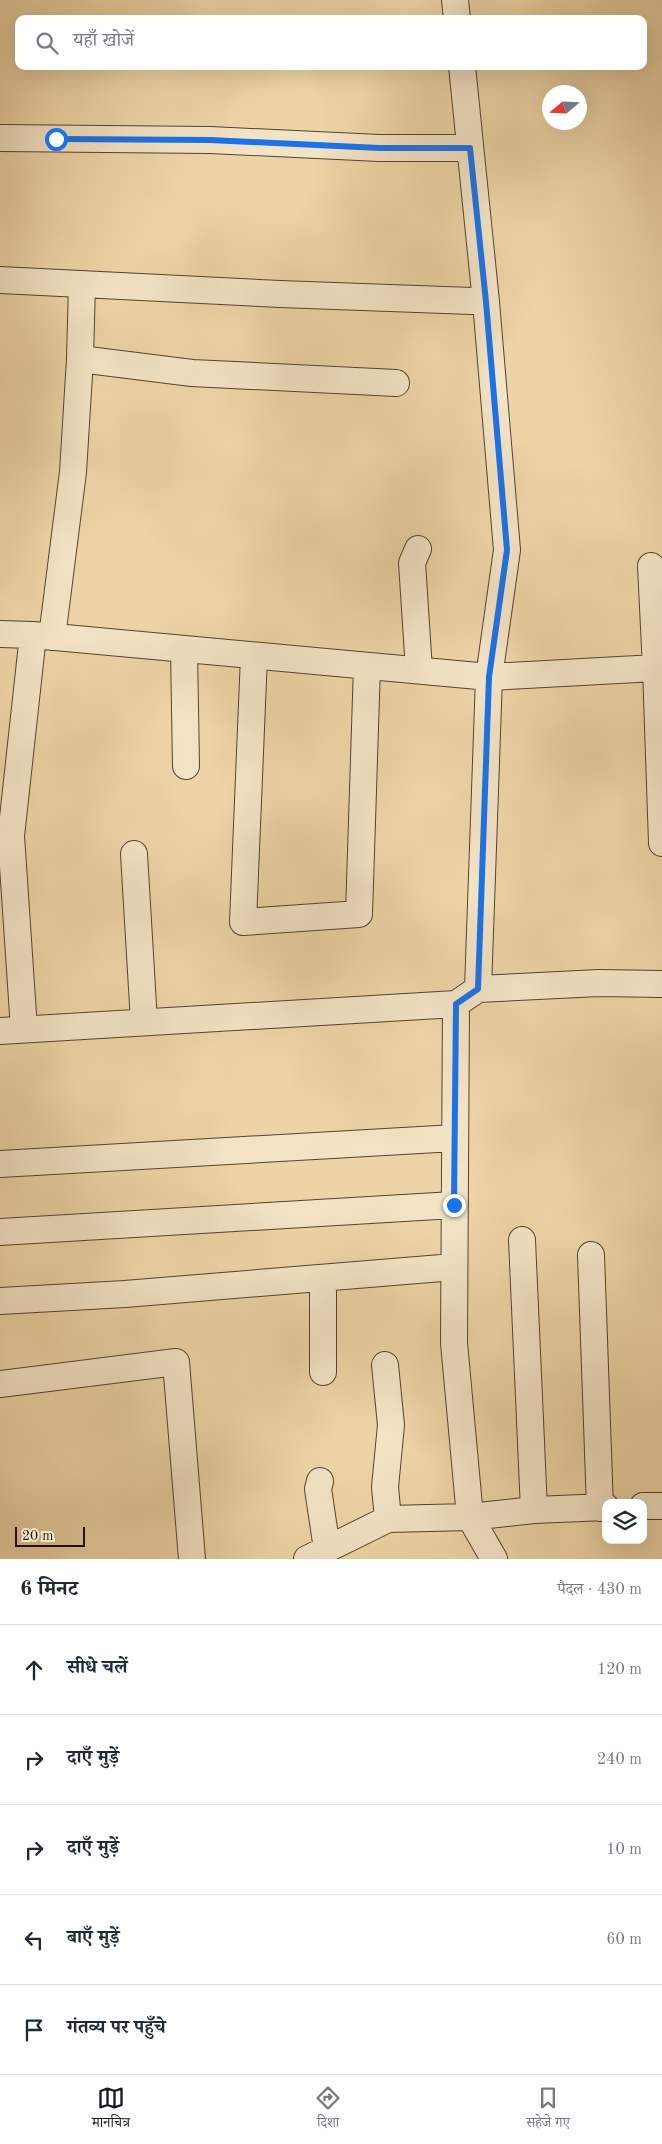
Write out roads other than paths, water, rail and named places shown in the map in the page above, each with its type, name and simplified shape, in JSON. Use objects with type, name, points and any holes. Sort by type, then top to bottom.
[{"type":"street","points":[[455,0],[457,15]]},
{"type":"street","points":[[462,70],[486,302],[507,550],[489,677],[478,989]]},
{"type":"street","points":[[0,138],[210,140],[379,148],[470,148]]},
{"type":"street","points":[[0,280],[472,301]]},
{"type":"street","points":[[82,284],[80,359],[73,472],[42,636],[10,836],[12,1030],[456,1004],[478,989],[599,983],[662,984]]},
{"type":"street","points":[[80,359],[192,373],[396,383]]},
{"type":"street","points":[[418,549],[412,563],[419,670]]},
{"type":"street","points":[[651,566],[662,842]]},
{"type":"street","points":[[0,634],[42,636],[489,677],[656,668]]},
{"type":"street","points":[[184,649],[186,766]]},
{"type":"street","points":[[254,656],[243,922],[359,914],[367,666]]},
{"type":"street","points":[[134,854],[144,1022]]},
{"type":"street","points":[[456,1004],[454,1343],[470,1517],[494,1559]]},
{"type":"street","points":[[0,1164],[455,1138]]},
{"type":"street","points":[[0,1232],[454,1205]]},
{"type":"street","points":[[522,1240],[534,1510]]},
{"type":"street","points":[[591,1256],[603,1499]]},
{"type":"street","points":[[0,1301],[125,1294],[454,1267]]},
{"type":"street","points":[[323,1278],[323,1372]]},
{"type":"street","points":[[0,1384],[176,1362],[192,1559]]},
{"type":"street","points":[[385,1365],[392,1425],[385,1487],[388,1519]]},
{"type":"street","points":[[320,1481],[318,1489],[317,1554],[388,1519],[470,1517],[534,1510],[602,1508]]},
{"type":"street","points":[[647,1506],[662,1506]]}]
